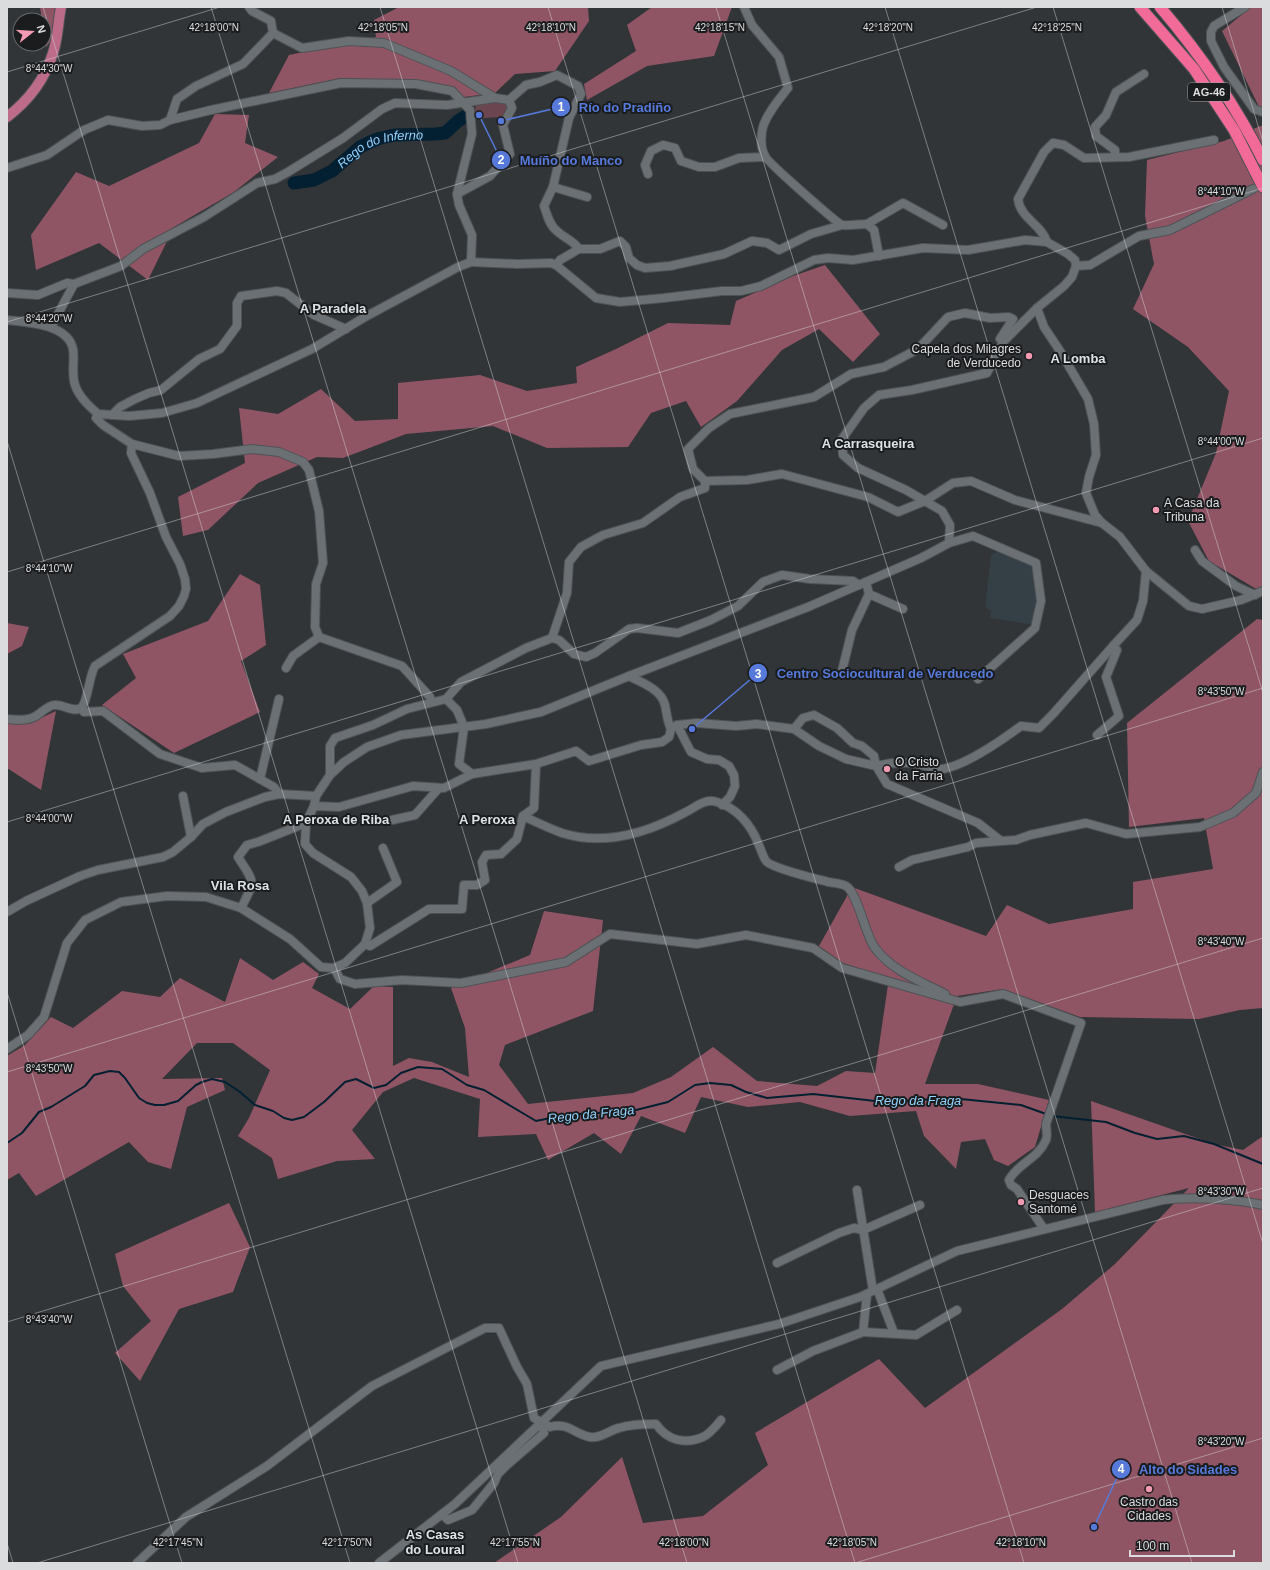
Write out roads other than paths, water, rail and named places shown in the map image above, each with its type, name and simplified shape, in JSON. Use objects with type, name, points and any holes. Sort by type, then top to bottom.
[{"type":"highway","name":"AG-46","points":[[1140,7],[1194,69],[1234,130],[1258,188]]},
{"type":"highway","name":"AG-46","points":[[1160,7],[1189,41],[1218,82],[1247,128],[1263,160]]},
{"type":"main road","points":[[7,118],[19,108],[37,87],[53,53],[61,7]]},
{"type":"street","points":[[249,7],[252,11],[271,22],[273,33]]},
{"type":"street","points":[[744,7],[752,25],[780,57],[788,88],[771,110],[762,130],[762,148],[765,157],[774,167],[797,185],[821,209],[842,225]]},
{"type":"street","points":[[1245,7],[1214,26],[1211,32],[1211,40],[1224,66],[1254,109],[1263,112]]},
{"type":"street","points":[[273,33],[302,48],[349,41],[384,43],[451,71],[495,98]]},
{"type":"street","points":[[170,120],[177,99],[196,86],[243,64],[273,33]]},
{"type":"street","points":[[1115,157],[1115,150],[1096,136],[1095,127],[1106,115],[1116,92],[1144,74]]},
{"type":"street","points":[[7,294],[38,295],[67,283],[74,284],[121,266],[143,249],[204,217],[257,183],[275,179],[288,172],[343,138],[382,109],[395,103],[447,105],[495,98],[509,100],[526,85],[540,82],[557,75],[578,86],[581,94],[569,118],[553,187],[544,206],[549,221],[556,231],[574,242],[579,249]]},
{"type":"street","points":[[7,168],[47,155],[84,130],[108,120],[142,126],[160,125],[170,120],[341,84],[416,84],[452,91],[470,110],[472,134],[457,194],[459,205],[472,235],[471,262]]},
{"type":"street","points":[[457,194],[490,176],[510,154],[503,125],[512,108],[509,100]]},
{"type":"street","points":[[1048,242],[1045,236],[1019,208],[1018,199],[1044,152],[1053,143],[1064,145],[1084,158],[1129,157],[1214,140]]},
{"type":"street","points":[[648,174],[646,165],[651,151],[663,146],[675,148],[681,161],[699,167],[715,167],[739,158],[765,157]]},
{"type":"street","points":[[553,187],[587,197]]},
{"type":"street","points":[[1076,266],[1090,265],[1139,236],[1170,230],[1258,188]]},
{"type":"street","points":[[556,265],[560,260],[579,249],[600,248],[620,241],[626,247],[629,258],[637,265],[644,268],[670,266],[724,254],[752,241],[767,243],[779,250],[812,234],[842,225],[867,224],[903,203],[943,225]]},
{"type":"street","points":[[867,224],[874,230],[879,256]]},
{"type":"street","points":[[7,320],[51,327],[61,331],[69,339],[73,347],[72,373],[75,386],[82,398],[98,414],[130,416],[162,413],[197,403],[312,349],[396,300],[458,267],[471,262],[517,264],[542,262],[556,265],[596,298],[620,302],[722,291],[741,291],[761,286],[814,260],[828,258],[853,260],[923,248],[968,250],[1025,240],[1048,242],[1075,260],[1076,266],[1072,277],[1003,342],[987,373],[912,390],[879,395],[864,408],[842,439],[843,455],[858,468],[906,490],[942,511],[950,525],[949,543]]},
{"type":"street","points":[[51,327],[74,284]]},
{"type":"street","points":[[112,415],[120,407],[135,398],[162,390],[199,360],[220,349],[237,326],[237,303],[241,296],[277,291],[286,293],[314,315],[346,329]]},
{"type":"street","points":[[1038,308],[1044,328],[1060,351],[1088,399],[1094,424],[1096,455],[1086,493],[1095,515],[1102,523],[1120,537],[1146,570],[1189,606],[1202,609],[1241,600],[1263,591]]},
{"type":"street","points":[[1003,342],[1000,339],[1012,319],[1009,317],[990,318],[966,313],[948,318],[918,349],[884,367],[851,374],[814,397],[730,414],[709,428],[688,449],[693,468],[706,481],[747,480],[782,474],[868,497],[898,512],[925,501],[953,483],[971,481],[1015,500],[1102,523]]},
{"type":"street","points":[[98,414],[96,418],[103,425],[132,444],[179,456],[213,454],[252,449],[279,452],[303,462],[309,470],[319,511],[322,563],[316,584],[315,627],[319,637],[402,666],[430,697],[432,702]]},
{"type":"street","points":[[7,719],[17,721],[33,718],[48,707],[56,705],[76,710],[80,708],[84,701],[95,666],[170,616],[179,606],[184,596],[186,589],[185,579],[180,564],[166,537],[150,493],[131,453],[132,444]]},
{"type":"street","points":[[552,638],[567,593],[569,562],[581,547],[603,534],[643,523],[680,497],[705,488],[706,481]]},
{"type":"street","points":[[7,1049],[28,1035],[44,1017],[67,943],[85,920],[121,902],[167,896],[206,897],[241,908],[290,939],[321,967],[334,968],[345,963],[365,944],[370,928],[367,903],[362,891],[350,877],[313,853],[305,844],[306,822],[314,806],[316,796],[330,775],[344,762],[367,746],[401,736],[486,724],[541,712],[629,676],[808,607],[921,558],[949,543],[973,536],[1036,563],[1041,601],[1035,628],[978,679]]},
{"type":"street","points":[[1195,550],[1202,561],[1236,586],[1255,594]]},
{"type":"street","points":[[314,806],[339,807],[413,786],[444,788],[472,774],[536,764],[576,751],[589,761],[641,745],[662,742],[669,736],[674,728],[697,723],[736,726],[757,724],[794,729],[819,746],[846,759],[876,766],[893,762],[913,763],[942,769],[963,762],[1002,740],[1021,726],[1039,728],[1054,714],[1112,646],[1137,620],[1143,601],[1146,570]]},
{"type":"street","points":[[330,775],[330,746],[335,738],[373,725],[407,709],[446,699],[461,682],[526,648],[552,638],[559,640],[574,654],[586,657],[629,629],[637,628],[678,633],[711,620],[738,606],[763,582],[782,575],[810,579],[853,581],[863,583]]},
{"type":"street","points":[[863,583],[869,594],[904,609]]},
{"type":"street","points":[[842,671],[852,630],[869,594]]},
{"type":"street","points":[[286,668],[293,656],[319,637]]},
{"type":"street","points":[[1097,735],[1120,716],[1106,676],[1117,650],[1112,646]]},
{"type":"street","points":[[629,676],[658,692],[664,703],[667,720],[691,752],[707,759],[719,760],[729,766],[734,774],[735,786],[730,797],[722,805]]},
{"type":"street","points":[[260,779],[279,699]]},
{"type":"street","points":[[446,699],[457,710],[464,727],[459,764],[472,774]]},
{"type":"street","points":[[80,708],[84,712],[103,711],[160,754],[202,768],[235,765],[274,787],[279,794]]},
{"type":"street","points":[[794,729],[803,718],[814,715],[837,728],[853,743],[862,746],[874,756],[876,766],[887,784],[978,823],[1001,841]]},
{"type":"street","points":[[365,944],[370,946],[429,909],[462,909],[464,885],[477,885],[485,880],[482,862],[486,855],[501,854],[517,838],[523,816],[534,808],[536,764]]},
{"type":"street","points":[[899,867],[912,860],[968,847],[976,843],[1016,840],[1030,835],[1086,823],[1126,834],[1200,827],[1237,810],[1256,793],[1263,772]]},
{"type":"street","points":[[392,820],[415,815],[439,788]]},
{"type":"street","points":[[7,912],[26,901],[80,876],[98,870],[162,857],[173,852],[191,837],[203,824],[226,812],[265,797],[279,794],[316,796]]},
{"type":"street","points":[[182,796],[191,837]]},
{"type":"street","points":[[523,816],[563,833],[584,837],[605,838],[628,836],[653,828],[684,814],[703,802],[716,802],[744,819],[755,834],[768,863],[808,877],[846,886],[853,895],[874,947],[892,966],[960,1002]]},
{"type":"street","points":[[241,908],[252,888],[252,880],[238,857],[248,845],[306,822]]},
{"type":"street","points":[[367,903],[397,882],[383,848]]},
{"type":"street","points":[[334,968],[340,979],[355,984],[402,980],[462,983],[566,962],[610,934],[697,944],[746,935],[813,948],[842,968],[960,1002],[1003,994],[1081,1023],[1046,1124],[1046,1139],[1036,1155],[1013,1172],[1009,1180],[1011,1185],[1017,1189],[1044,1230]]},
{"type":"street","points":[[857,1190],[872,1291],[894,1333]]},
{"type":"street","points":[[379,1563],[455,1504],[601,1366],[780,1324],[872,1291],[957,1251],[1172,1198],[1206,1199],[1263,1205]]},
{"type":"street","points":[[777,1263],[839,1233],[854,1228],[863,1230],[920,1205]]},
{"type":"street","points":[[863,1332],[872,1291]]},
{"type":"street","points":[[777,1370],[813,1351],[863,1332],[916,1335],[957,1310]]},
{"type":"street","points":[[137,1563],[186,1517],[266,1466],[372,1386],[485,1328],[499,1328],[517,1367],[527,1384],[534,1418],[550,1426],[557,1425],[568,1427],[580,1434],[592,1438],[618,1428],[635,1424],[656,1424],[660,1430],[670,1438],[685,1441],[703,1437],[715,1428],[721,1420]]},
{"type":"street","points":[[442,1514],[448,1520],[472,1510],[494,1483],[498,1474],[506,1465],[544,1432],[542,1422]]},
{"type":"waterway","name":"Rego do Inferno","points":[[294,183],[314,180],[332,171],[360,147],[377,139],[394,135],[445,133],[467,115]]},
{"type":"waterway","name":"Rego da Fraga","points":[[7,1143],[22,1133],[39,1112],[51,1107],[85,1086],[94,1075],[110,1071],[119,1072],[139,1098],[147,1103],[164,1105],[178,1101],[196,1085],[212,1079],[225,1082],[255,1105],[273,1111],[284,1118],[292,1120],[304,1117],[324,1102],[345,1082],[356,1079],[374,1088],[386,1085],[401,1073],[418,1067],[442,1069],[467,1085],[484,1090],[536,1121],[565,1115],[624,1113],[668,1102],[695,1085],[710,1083],[731,1085],[746,1092],[767,1098],[813,1094],[884,1102],[951,1098],[1021,1105],[1046,1114]]},
{"type":"waterway","name":"Rego da Fraga","points":[[1052,1116],[1106,1122],[1135,1133],[1157,1139],[1184,1136],[1214,1144],[1263,1164]]},
{"type":"place","name":"Muíño do Manco","points":[[479,115]]},
{"type":"place","name":"Río do Pradiño","points":[[501,121]]},
{"type":"place","name":"Capela dos Milagres de Verducedo","points":[[1029,356]]},
{"type":"place","name":"A Casa da Tribuna","points":[[1156,510]]},
{"type":"place","name":"Centro Sociocultural de Verducedo","points":[[692,729]]},
{"type":"place","name":"O Cristo da Farria","points":[[887,769]]},
{"type":"place","name":"Desguaces Santomé","points":[[1021,1202]]},
{"type":"place","name":"Castro das Cidades","points":[[1149,1489]]},
{"type":"place","name":"Alto do Sidades","points":[[1094,1527]]},
{"type":"district","name":"A Paradela","points":[[333,308]]},
{"type":"district","name":"A Lomba","points":[[1078,358]]},
{"type":"district","name":"A Carrasqueira","points":[[868,443]]},
{"type":"district","name":"A Peroxa de Riba","points":[[336,819]]},
{"type":"district","name":"A Peroxa","points":[[487,819]]},
{"type":"district","name":"Vila Rosa","points":[[240,885]]},
{"type":"district","name":"As Casas do Loural","points":[[435,1542]]}]
